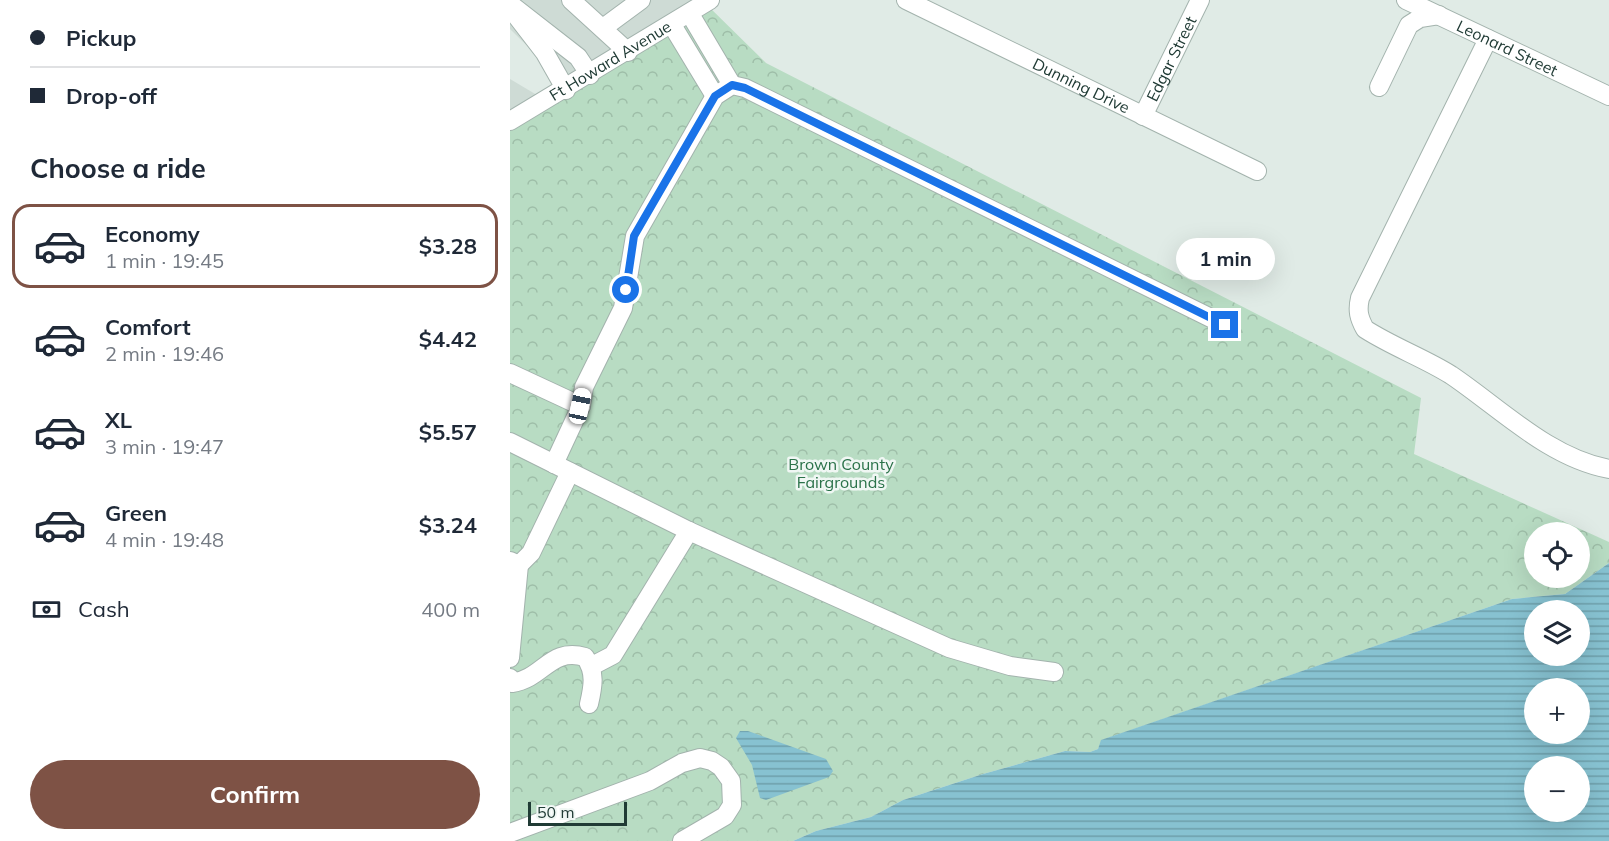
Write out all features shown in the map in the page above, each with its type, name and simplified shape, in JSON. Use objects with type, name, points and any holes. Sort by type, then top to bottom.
[{"type":"street","points":[[603,28],[640,0]]},
{"type":"street","name":"Ft Howard Avenue","points":[[510,121],[566,90],[710,0]]},
{"type":"street","name":"Dunning Drive","points":[[906,0],[1257,171]]},
{"type":"street","name":"Edgar Street","points":[[1143,116],[1200,0]]},
{"type":"street","name":"Leonard Street","points":[[1406,0],[1609,96]]},
{"type":"street","points":[[582,3],[603,28],[628,52]]},
{"type":"street","points":[[512,4],[578,57],[590,75]]},
{"type":"street","points":[[512,4],[545,53],[566,90]]},
{"type":"street","points":[[690,14],[732,85]]},
{"type":"street","points":[[1380,87],[1409,25],[1420,18],[1439,15]]},
{"type":"street","points":[[672,25],[715,96]]},
{"type":"street","points":[[1488,39],[1360,298],[1359,318],[1365,329],[1449,374],[1561,452],[1609,469]]},
{"type":"street","points":[[510,658],[514,563],[531,554],[562,468],[584,387],[623,308],[634,236],[715,96],[732,85],[745,88],[1225,325]]},
{"type":"street","points":[[510,373],[580,406]]},
{"type":"street","points":[[510,442],[689,531],[949,648],[1010,666],[1054,672]]},
{"type":"street","points":[[591,666],[613,655],[689,531]]},
{"type":"street","points":[[510,678],[512,682],[526,681],[559,656],[567,654],[585,657],[591,666],[593,684],[589,704]]},
{"type":"street","points":[[510,833],[650,781],[682,763],[700,758],[711,761],[722,767],[731,782],[732,805],[725,816],[682,841]]},
{"type":"shaded area","points":[[510,0],[710,0],[569,87],[510,29]]},
{"type":"shaded area","points":[[510,79],[547,101],[510,121]]},
{"type":"green space","name":"Brown County Fairgrounds","points":[[705,3],[766,63],[1421,398],[1414,454],[1565,522],[1524,522],[1524,588],[1574,588],[1565,594],[1512,599],[1102,740],[1098,749],[1090,752],[1065,751],[983,774],[903,800],[871,817],[816,831],[793,841],[510,841],[510,121]]},
{"type":"green space","name":"Brown County Fairgrounds","points":[[1590,533],[1609,542],[1609,563],[1590,576]]},
{"type":"water","points":[[1609,563],[1609,841],[793,841],[816,831],[871,817],[903,800],[983,774],[1065,751],[1090,752],[1098,749],[1101,740],[1512,599],[1565,594],[1574,588],[1590,588],[1590,576]]},
{"type":"water","points":[[740,731],[748,731],[826,759],[833,771],[829,777],[766,800],[760,798],[752,765],[736,738]]},
{"type":"route","points":[[626,290],[634,236],[715,96],[732,85],[745,88],[1225,325]]}]
